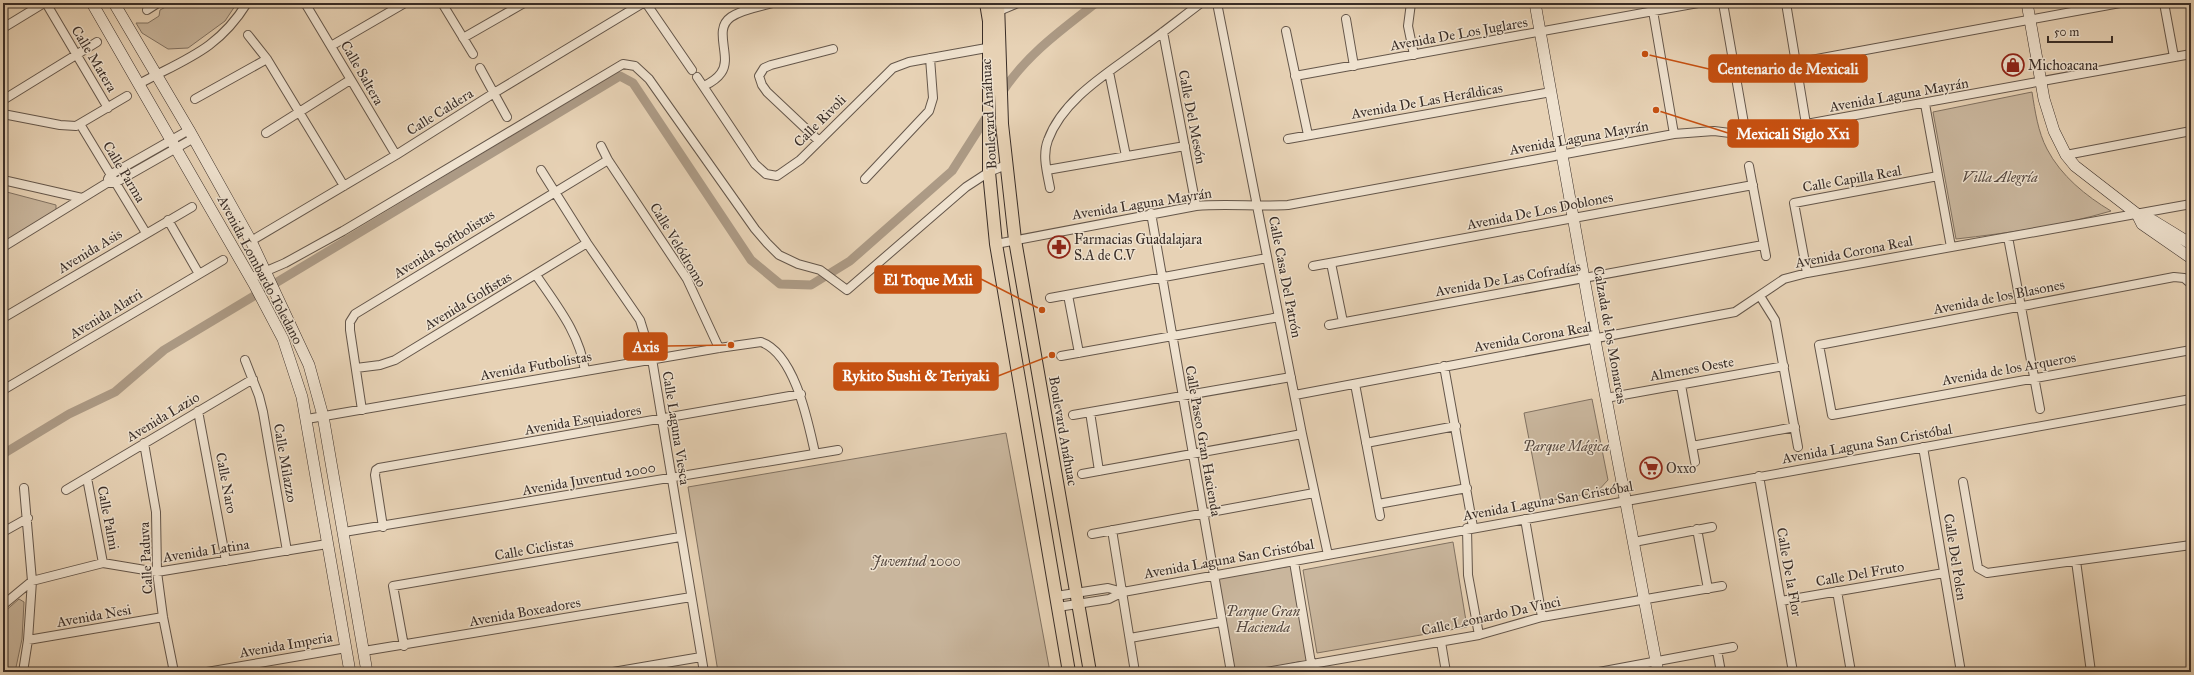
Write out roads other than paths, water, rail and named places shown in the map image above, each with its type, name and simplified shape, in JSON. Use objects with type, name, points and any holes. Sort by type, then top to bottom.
[{"type":"main road","name":"Avenida Lombardo Toledano","points":[[92,3],[172,145],[252,281],[290,358],[307,419],[327,544],[350,672]]},
{"type":"main road","name":"Avenida Lombardo Toledano","points":[[114,3],[191,134],[251,241],[309,365],[323,416],[367,672]]},
{"type":"main road","name":"Boulevard Anáhuac","points":[[986,3],[1002,82],[1002,124],[1015,240],[1090,672]]},
{"type":"main road","name":"Calzada de los Monarcas","points":[[1535,3],[1595,340],[1657,667]]},
{"type":"main road","points":[[2026,3],[2041,82],[2054,131],[2066,155],[2075,166],[2137,214],[2152,220],[2191,244]]},
{"type":"main road","name":"Boulevard Anáhuac","points":[[998,7],[989,105],[989,172],[996,244],[1068,672]]},
{"type":"main road","points":[[2137,214],[2142,224],[2191,258]]},
{"type":"main road","points":[[346,648],[354,672]]},
{"type":"street","points":[[3,28],[45,3]]},
{"type":"street","name":"Calle Matera","points":[[45,3],[77,54],[108,108]]},
{"type":"street","points":[[147,10],[158,3]]},
{"type":"street","points":[[139,84],[208,47],[219,39],[247,3]]},
{"type":"street","name":"Calle Saltera","points":[[305,3],[396,155]]},
{"type":"street","points":[[331,46],[405,3]]},
{"type":"street","points":[[442,3],[474,54]]},
{"type":"street","points":[[463,38],[524,3]]},
{"type":"street","points":[[644,3],[692,70]]},
{"type":"street","name":"Calle Caldera","points":[[251,241],[396,155],[494,93],[644,3]]},
{"type":"street","points":[[704,86],[718,77],[724,68],[723,34],[727,21],[736,14],[773,3]]},
{"type":"street","points":[[998,7],[1018,3]]},
{"type":"street","points":[[1050,188],[1045,157],[1047,144],[1058,120],[1077,99],[1109,72],[1201,3]]},
{"type":"street","name":"Calle Casa Del Patrón","points":[[1217,3],[1302,434],[1328,555]]},
{"type":"street","points":[[1411,3],[1408,26],[1414,55]]},
{"type":"street","name":"Avenida De Los Juglares","points":[[1295,76],[1698,3]]},
{"type":"street","points":[[1723,3],[1746,135]]},
{"type":"street","points":[[1786,3],[1806,124]]},
{"type":"street","points":[[1796,63],[2120,3]]},
{"type":"street","points":[[2164,3],[2174,57]]},
{"type":"street","points":[[1653,11],[1674,134]]},
{"type":"street","points":[[1346,19],[1354,66]]},
{"type":"street","points":[[1286,31],[1308,135]]},
{"type":"street","name":"Calle Del Mesón","points":[[1163,32],[1196,206]]},
{"type":"street","points":[[248,36],[267,59],[344,186]]},
{"type":"street","points":[[3,100],[97,42]]},
{"type":"street","name":"Calle Rivoli","points":[[697,77],[755,164],[766,174],[777,176],[783,173],[819,141],[893,68],[930,58],[995,46]]},
{"type":"street","points":[[819,141],[768,92],[762,85],[759,76],[764,68],[771,65],[833,48]]},
{"type":"street","name":"Avenida Laguna Mayrán","points":[[996,244],[1151,213],[1196,206],[1224,205],[1258,207],[1288,205],[1674,134],[1714,131],[1746,135],[1925,104],[2191,54]]},
{"type":"street","points":[[866,179],[929,111],[934,98],[930,58]]},
{"type":"street","points":[[194,99],[267,59]]},
{"type":"street","points":[[252,281],[266,275],[342,231],[615,68],[627,64],[635,66],[648,79],[755,229],[779,255],[789,260],[820,270],[847,290],[952,199],[989,172],[1006,165]]},
{"type":"street","points":[[480,68],[507,117]]},
{"type":"street","points":[[1109,72],[1126,156]]},
{"type":"street","points":[[266,133],[350,80]]},
{"type":"street","name":"Avenida De Las Heráldicas","points":[[1288,139],[1551,92]]},
{"type":"street","points":[[3,114],[60,125],[80,124],[127,96]]},
{"type":"street","points":[[1925,104],[1951,247]]},
{"type":"street","name":"Calle Parma","points":[[80,124],[110,180],[146,233]]},
{"type":"street","points":[[2066,155],[2191,130]]},
{"type":"street","points":[[110,180],[149,164],[172,145],[191,134]]},
{"type":"street","points":[[3,247],[110,180],[143,155],[172,145]]},
{"type":"street","name":"Calle Velódromo","points":[[601,146],[608,160],[684,274],[719,348]]},
{"type":"street","points":[[1047,170],[1185,146]]},
{"type":"street","points":[[143,155],[149,164]]},
{"type":"street","points":[[555,192],[608,160]]},
{"type":"street","points":[[1749,166],[1766,256]]},
{"type":"street","name":"Calle Laguna Viesca","points":[[541,170],[587,243],[640,320],[652,359],[680,537],[704,672]]},
{"type":"street","name":"Calle Capilla Real","points":[[1807,273],[1794,203],[1938,176]]},
{"type":"street","points":[[3,180],[82,198]]},
{"type":"street","name":"Avenida De Los Doblones","points":[[1313,266],[1753,185]]},
{"type":"street","name":"Avenida Softbolistas","points":[[356,368],[350,330],[350,322],[355,314],[555,192]]},
{"type":"street","name":"Avenida Corona Real","points":[[1295,395],[1444,366],[1595,340],[1735,312],[1784,279],[1807,273],[2191,204]]},
{"type":"street","name":"Avenida Asis","points":[[3,318],[192,207]]},
{"type":"street","name":"Calle Paseo Gran Hacienda","points":[[1151,213],[1221,622],[1231,672]]},
{"type":"street","points":[[168,220],[199,274]]},
{"type":"street","points":[[2008,237],[2040,409]]},
{"type":"street","name":"Avenida Golfistas","points":[[356,368],[380,365],[395,360],[536,276],[587,243]]},
{"type":"street","name":"Avenida De Las Cofradías","points":[[1329,325],[1763,245]]},
{"type":"street","points":[[1050,298],[1268,258]]},
{"type":"street","name":"Avenida Alatri","points":[[3,390],[223,260]]},
{"type":"street","points":[[1331,263],[1343,322]]},
{"type":"street","points":[[536,276],[575,334],[583,357],[585,371]]},
{"type":"street","name":"Avenida de los Blasones","points":[[1832,414],[1819,345],[2174,277],[2184,278],[2191,284]]},
{"type":"street","points":[[1068,294],[1079,353]]},
{"type":"street","points":[[1760,296],[1775,320],[1798,447]]},
{"type":"street","points":[[1061,356],[1279,316]]},
{"type":"street","name":"Avenida Futbolistas","points":[[307,419],[754,342],[761,342],[769,347],[786,368],[801,394]]},
{"type":"street","name":"Avenida de los Arqueros","points":[[1832,414],[2191,350]]},
{"type":"street","name":"Calle Milazzo","points":[[245,360],[253,380],[266,429],[287,551]]},
{"type":"street","points":[[1444,366],[1466,488],[1470,528],[1468,575],[1479,635]]},
{"type":"street","name":"Almenes Oeste","points":[[1606,398],[1784,366]]},
{"type":"street","points":[[356,368],[362,410]]},
{"type":"street","points":[[1073,415],[1291,377]]},
{"type":"street","name":"Avenida Lazio","points":[[66,490],[253,380]]},
{"type":"street","points":[[1355,384],[1380,516]]},
{"type":"street","points":[[1681,385],[1695,462]]},
{"type":"street","points":[[801,394],[815,453]]},
{"type":"street","name":"Avenida Esquiadores","points":[[383,527],[375,474],[376,470],[388,466],[662,420],[801,394]]},
{"type":"street","name":"Avenida Laguna San Cristóbal","points":[[1057,602],[1077,598],[1109,598],[1123,592],[1294,562],[1470,528],[1626,502],[1759,476],[2191,399]]},
{"type":"street","name":"Calle Naro","points":[[198,411],[226,561]]},
{"type":"street","points":[[1090,412],[1099,471]]},
{"type":"street","points":[[1366,443],[1456,426]]},
{"type":"street","points":[[1692,446],[1795,427]]},
{"type":"street","points":[[1082,474],[1302,434]]},
{"type":"street","name":"Calle Paduva","points":[[144,443],[156,512],[158,572],[163,617],[174,672]]},
{"type":"street","name":"Calle Del Polen","points":[[1923,447],[1961,672]]},
{"type":"street","name":"Avenida Juventud 2000","points":[[344,532],[383,527],[838,450]]},
{"type":"street","name":"Calle De la Flor","points":[[1759,476],[1793,672]]},
{"type":"street","name":"Calle Palmi","points":[[87,478],[103,563]]},
{"type":"street","points":[[1963,482],[1978,568],[1987,573],[2191,545]]},
{"type":"street","points":[[23,672],[28,640],[32,581],[28,518],[24,488]]},
{"type":"street","points":[[1378,504],[1466,488]]},
{"type":"street","points":[[1092,534],[1314,493]]},
{"type":"street","points":[[3,532],[28,518]]},
{"type":"street","points":[[1526,519],[1542,617]]},
{"type":"street","points":[[1634,542],[1712,527]]},
{"type":"street","points":[[1112,530],[1135,672]]},
{"type":"street","points":[[1697,530],[1708,589]]},
{"type":"street","name":"Calle Ciclistas","points":[[404,646],[393,586],[680,537]]},
{"type":"street","name":"Avenida Latina","points":[[3,605],[32,581],[103,563],[158,572],[327,544]]},
{"type":"street","points":[[2076,561],[2091,672]]},
{"type":"street","points":[[1294,562],[1311,663]]},
{"type":"street","name":"Calle Del Fruto","points":[[1781,601],[1944,573]]},
{"type":"street","name":"Calle Leonardo Da Vinci","points":[[1266,672],[1479,635],[1542,617],[1722,586]]},
{"type":"street","points":[[1837,591],[1851,672]]},
{"type":"street","name":"Avenida Boxeadores","points":[[364,651],[404,646],[691,597]]},
{"type":"street","name":"Avenida Laguna San Cristóbal","points":[[1057,602],[1077,598]]},
{"type":"street","name":"Avenida Nesi","points":[[28,640],[163,617]]},
{"type":"street","points":[[1130,638],[1221,622]]},
{"type":"street","points":[[1441,642],[1446,672]]},
{"type":"street","points":[[1599,672],[1657,667],[1733,647]]},
{"type":"street","name":"Avenida Imperia","points":[[207,672],[346,648]]},
{"type":"street","points":[[1717,650],[1721,672]]},
{"type":"street","points":[[613,672],[701,657]]},
{"type":"waterway","points":[[1001,94],[1021,68],[1044,44],[1096,3]]},
{"type":"waterway","points":[[3,454],[69,414],[115,392],[164,350],[620,76],[633,83],[751,260],[780,284],[811,285],[850,261],[952,171],[989,113]]},
{"type":"place","name":"Centenario de Mexicali","points":[[1645,54]]},
{"type":"place","name":"Michoacana","points":[[2013,65]]},
{"type":"place","name":"Mexicali Siglo Xxi","points":[[1656,110]]},
{"type":"place","name":"Farmacias Guadalajara S.A de C.V","points":[[1059,247]]},
{"type":"place","name":"El Toque Mxli","points":[[1042,310]]},
{"type":"place","name":"Axis","points":[[731,345]]},
{"type":"place","name":"Rykito Sushi & Teriyaki","points":[[1052,355]]},
{"type":"place","name":"Oxxo","points":[[1651,468]]},
{"type":"park label","name":"Villa Alegría","points":[[2000,177]]},
{"type":"park label","name":"Parque Mágica","points":[[1566,446]]},
{"type":"park label","name":"Juventud 2000","points":[[916,561]]},
{"type":"park label","name":"Parque Gran Hacienda","points":[[1263,620]]}]
